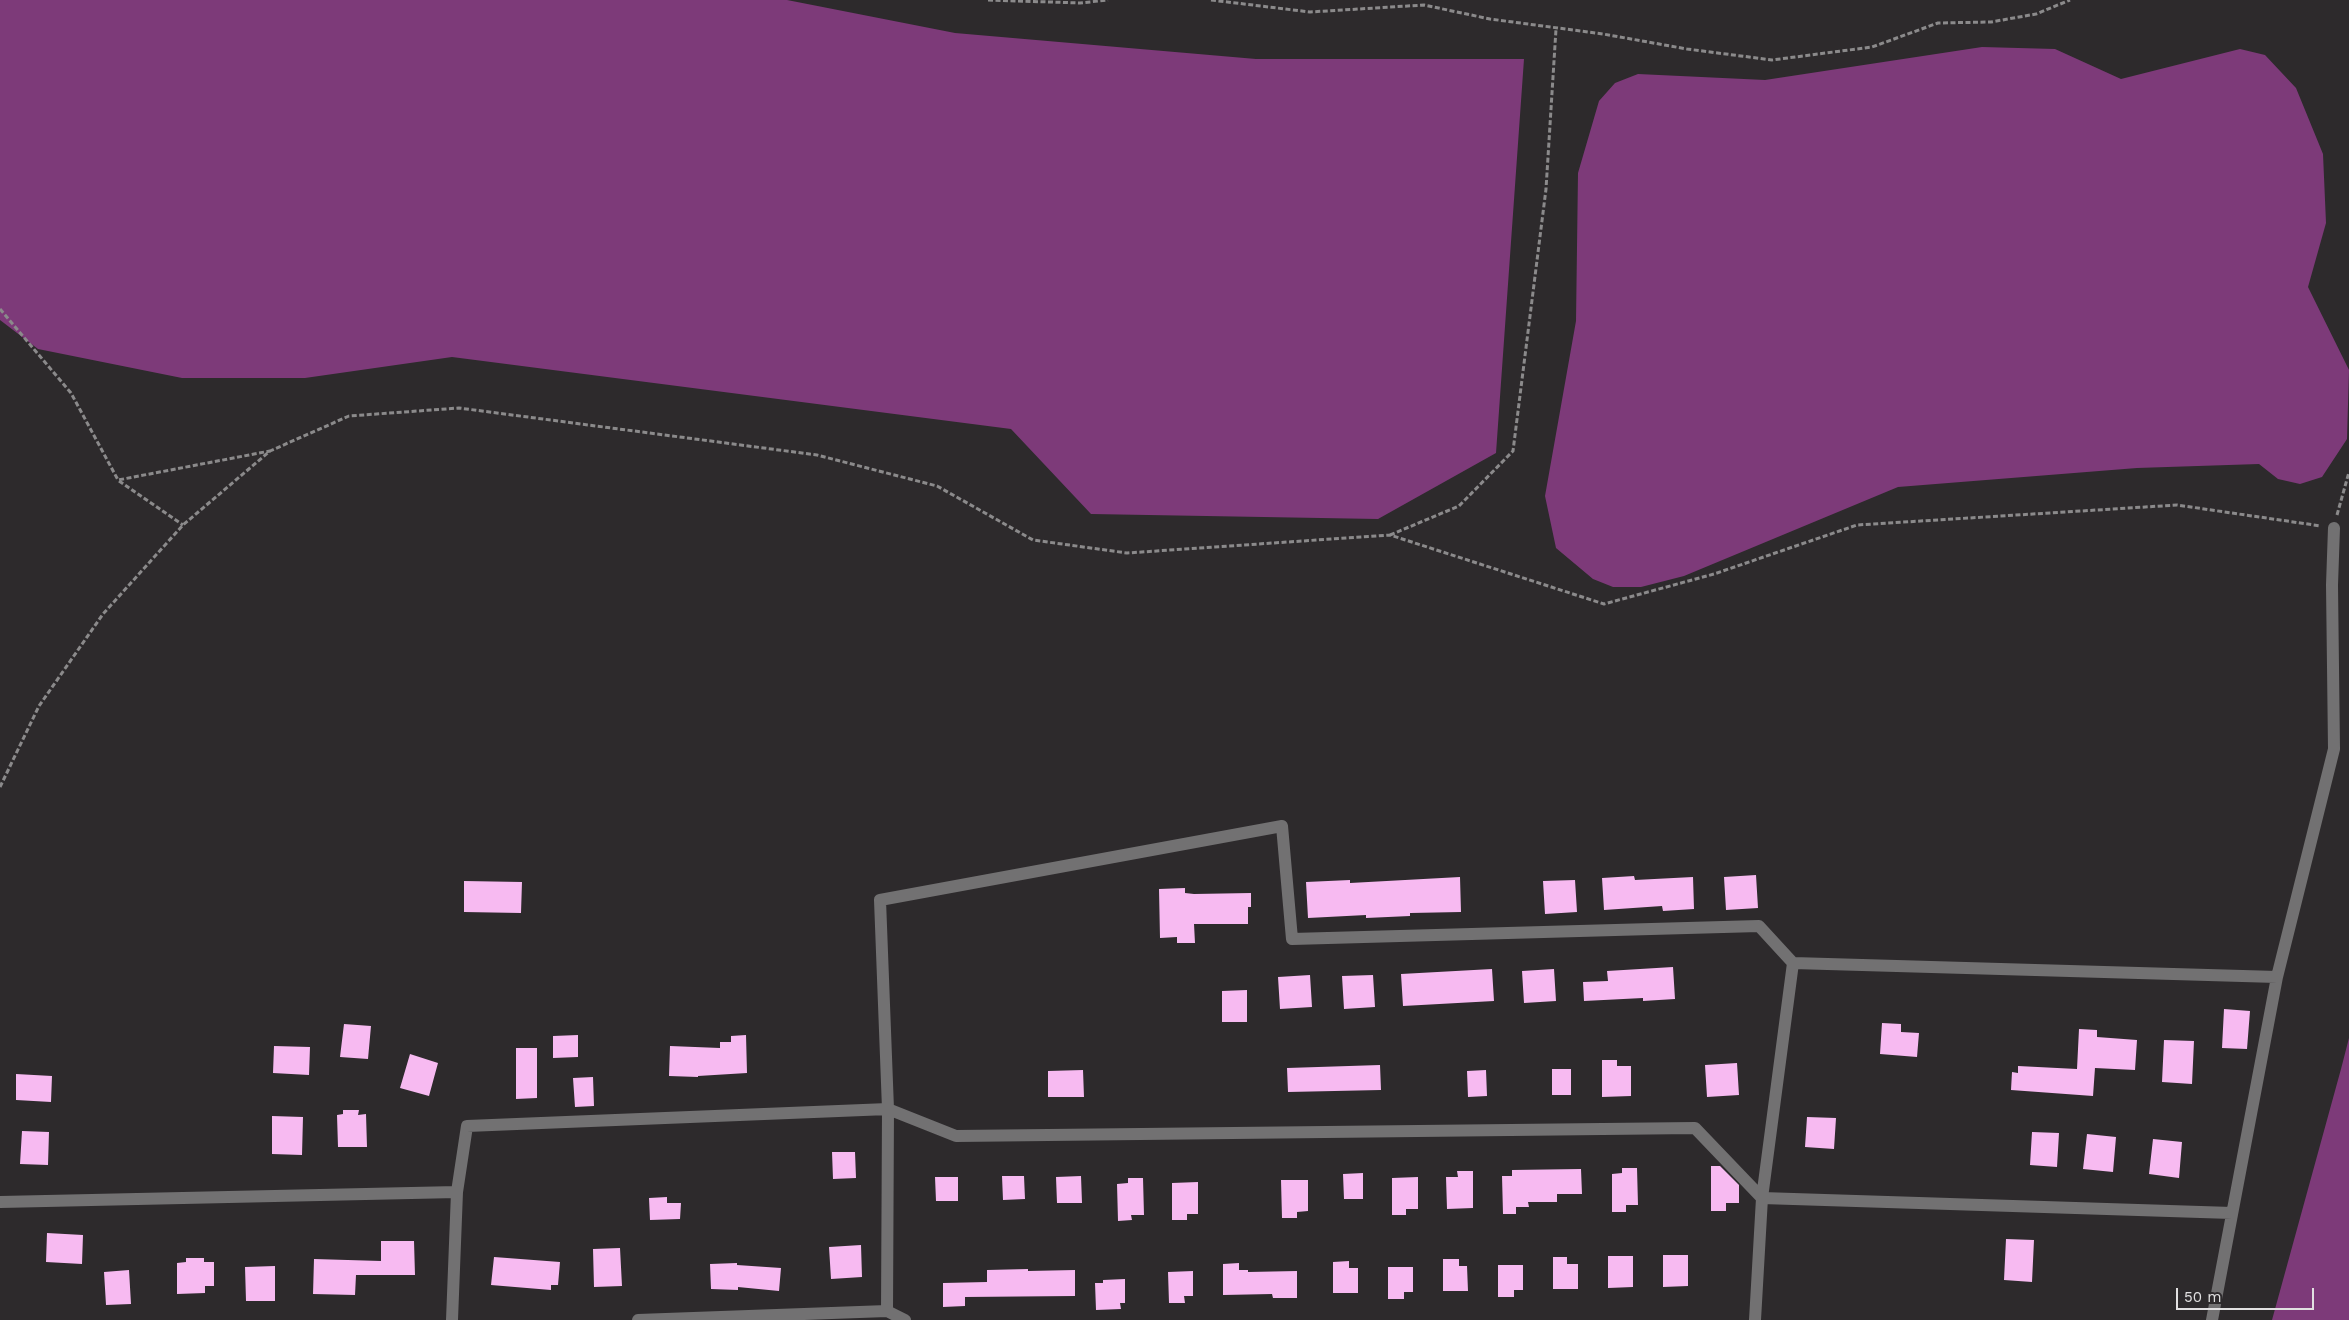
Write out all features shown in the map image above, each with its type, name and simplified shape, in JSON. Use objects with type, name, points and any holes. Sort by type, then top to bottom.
[{"type":"lane","points":[[2212,1320],[2277,977],[2334,749],[2332,585],[2334,528]]},
{"type":"lane","points":[[887,1311],[888,1110],[880,900],[1282,826],[1292,940],[1759,926],[1793,963],[2277,977]]},
{"type":"lane","points":[[1754,1320],[1762,1198],[1793,963]]},
{"type":"lane","points":[[452,1320],[457,1192],[467,1126],[888,1110],[956,1136],[1695,1128],[1762,1198],[2232,1213]]},
{"type":"lane","points":[[0,1202],[457,1192]]},
{"type":"lane","points":[[638,1320],[887,1311],[905,1320]]},
{"type":"path","points":[[988,0],[1080,3],[1108,0]]},
{"type":"path","points":[[1211,0],[1310,12],[1424,5],[1490,20],[1772,60],[1872,47],[1938,23],[1991,22],[2036,14],[2070,0]]},
{"type":"path","points":[[118,480],[270,451],[349,416],[459,408],[817,455],[937,486],[1033,540],[1127,552],[1390,536],[1459,506],[1512,451],[1546,189],[1556,28]]},
{"type":"path","points":[[0,309],[71,394],[118,480],[183,525]]},
{"type":"path","points":[[0,788],[39,706],[103,614],[183,525],[270,451]]},
{"type":"path","points":[[1390,536],[1604,604],[1714,574],[1857,524],[2177,505],[2334,528],[2349,472]]},
{"type":"shaded area","points":[[0,0],[787,0],[955,33],[1256,59],[1524,59],[1496,453],[1378,519],[1091,514],[1011,429],[452,357],[305,378],[182,378],[38,349],[0,320]]},
{"type":"shaded area","points":[[1982,47],[2055,49],[2121,79],[2240,49],[2265,55],[2296,88],[2323,154],[2326,223],[2308,287],[2349,370],[2347,439],[2322,477],[2300,484],[2278,479],[2259,464],[2137,468],[1898,487],[1684,576],[1641,587],[1613,587],[1593,579],[1556,548],[1545,496],[1576,321],[1578,173],[1599,101],[1615,83],[1638,74],[1765,80]]},
{"type":"shaded area","points":[[2349,1038],[2349,1320],[2272,1320],[2341,1069]]},
{"type":"building","points":[[1756,875],[1758,908],[1726,910],[1724,877]]},
{"type":"building","points":[[1634,876],[1635,880],[1693,877],[1694,909],[1663,911],[1662,906],[1604,910],[1602,878]]},
{"type":"building","points":[[1460,877],[1461,912],[1410,913],[1410,916],[1366,918],[1366,915],[1308,918],[1306,882],[1350,880],[1350,883]]},
{"type":"building","points":[[1575,880],[1577,912],[1545,914],[1543,881]]},
{"type":"building","points":[[464,881],[522,882],[521,913],[464,912]]},
{"type":"building","points":[[1185,888],[1185,893],[1194,894],[1251,893],[1251,907],[1248,907],[1248,924],[1194,924],[1195,943],[1177,943],[1177,937],[1160,938],[1159,889]]},
{"type":"building","points":[[1673,967],[1675,999],[1643,1001],[1643,998],[1584,1001],[1583,982],[1608,981],[1607,971]]},
{"type":"building","points":[[1492,969],[1494,1001],[1403,1006],[1401,974]]},
{"type":"building","points":[[1554,969],[1556,1001],[1524,1003],[1522,971]]},
{"type":"building","points":[[1310,975],[1312,1007],[1280,1009],[1278,977]]},
{"type":"building","points":[[1373,975],[1375,1007],[1344,1009],[1342,976]]},
{"type":"building","points":[[1247,990],[1247,1022],[1222,1022],[1222,991]]},
{"type":"building","points":[[2224,1009],[2250,1011],[2247,1049],[2222,1048]]},
{"type":"building","points":[[1882,1023],[1901,1024],[1901,1032],[1919,1033],[1917,1057],[1880,1054]]},
{"type":"building","points":[[344,1024],[371,1026],[368,1059],[340,1057]]},
{"type":"building","points":[[2079,1029],[2097,1030],[2097,1037],[2137,1040],[2135,1070],[2095,1068],[2093,1096],[2011,1090],[2012,1072],[2018,1073],[2018,1066],[2077,1069]]},
{"type":"building","points":[[578,1035],[578,1057],[553,1058],[553,1036]]},
{"type":"building","points":[[746,1035],[747,1073],[698,1077],[669,1076],[670,1046],[720,1048],[720,1042],[731,1042],[731,1036]]},
{"type":"building","points":[[2164,1040],[2194,1041],[2192,1084],[2162,1082]]},
{"type":"building","points":[[274,1046],[310,1047],[309,1075],[273,1073]]},
{"type":"building","points":[[516,1048],[537,1048],[537,1098],[516,1099]]},
{"type":"building","points":[[410,1054],[438,1063],[429,1096],[400,1088]]},
{"type":"building","points":[[1602,1060],[1617,1060],[1617,1066],[1631,1066],[1631,1096],[1602,1097]]},
{"type":"building","points":[[1737,1063],[1739,1095],[1707,1097],[1705,1065]]},
{"type":"building","points":[[1380,1065],[1381,1090],[1288,1092],[1287,1068]]},
{"type":"building","points":[[1552,1069],[1571,1069],[1571,1095],[1552,1095]]},
{"type":"building","points":[[1083,1070],[1084,1097],[1048,1097],[1048,1071]]},
{"type":"building","points":[[1486,1070],[1487,1096],[1468,1097],[1467,1071]]},
{"type":"building","points":[[16,1074],[52,1076],[51,1102],[16,1100]]},
{"type":"building","points":[[593,1077],[594,1106],[575,1107],[573,1078]]},
{"type":"building","points":[[343,1110],[359,1110],[358,1115],[366,1114],[367,1147],[338,1147],[337,1115],[343,1114]]},
{"type":"building","points":[[272,1116],[303,1117],[302,1155],[272,1154]]},
{"type":"building","points":[[1807,1117],[1836,1118],[1834,1149],[1805,1147]]},
{"type":"building","points":[[22,1131],[49,1132],[48,1165],[20,1164]]},
{"type":"building","points":[[2032,1132],[2059,1133],[2057,1167],[2030,1165]]},
{"type":"building","points":[[2087,1134],[2116,1137],[2113,1172],[2083,1169]]},
{"type":"building","points":[[2153,1139],[2182,1142],[2179,1178],[2149,1174]]},
{"type":"building","points":[[832,1152],[855,1152],[856,1178],[833,1179]]},
{"type":"building","points":[[1711,1166],[1720,1166],[1739,1185],[1739,1203],[1726,1203],[1726,1211],[1711,1211]]},
{"type":"building","points":[[1622,1168],[1637,1168],[1638,1205],[1626,1205],[1626,1212],[1612,1212],[1612,1174],[1622,1173]]},
{"type":"building","points":[[1581,1169],[1582,1194],[1557,1194],[1557,1202],[1528,1202],[1529,1207],[1516,1207],[1516,1214],[1503,1214],[1502,1176],[1512,1176],[1512,1170]]},
{"type":"building","points":[[1457,1171],[1473,1171],[1473,1208],[1447,1209],[1446,1177],[1458,1177]]},
{"type":"building","points":[[1363,1173],[1363,1199],[1344,1199],[1343,1174]]},
{"type":"building","points":[[1002,1176],[1024,1176],[1025,1199],[1003,1200]]},
{"type":"building","points":[[1081,1176],[1082,1203],[1057,1203],[1056,1177]]},
{"type":"building","points":[[935,1177],[958,1177],[958,1201],[936,1201]]},
{"type":"building","points":[[1418,1177],[1418,1209],[1406,1209],[1406,1215],[1392,1215],[1392,1178]]},
{"type":"building","points":[[1128,1178],[1143,1178],[1144,1215],[1131,1215],[1132,1220],[1118,1221],[1117,1184],[1128,1183]]},
{"type":"building","points":[[1281,1180],[1308,1180],[1308,1211],[1297,1212],[1297,1218],[1282,1218]]},
{"type":"building","points":[[1198,1182],[1198,1214],[1187,1214],[1187,1220],[1172,1220],[1172,1183]]},
{"type":"building","points":[[667,1197],[667,1203],[681,1203],[680,1219],[650,1220],[649,1198]]},
{"type":"building","points":[[47,1233],[83,1235],[82,1264],[46,1262]]},
{"type":"building","points":[[2006,1239],[2034,1240],[2032,1282],[2004,1280]]},
{"type":"building","points":[[381,1241],[414,1241],[415,1275],[356,1275],[355,1295],[313,1294],[314,1259],[381,1261]]},
{"type":"building","points":[[861,1245],[862,1277],[831,1279],[829,1247]]},
{"type":"building","points":[[620,1248],[622,1286],[594,1287],[593,1249]]},
{"type":"building","points":[[1663,1255],[1688,1255],[1688,1286],[1663,1287]]},
{"type":"building","points":[[1608,1256],[1633,1256],[1633,1287],[1608,1288]]},
{"type":"building","points":[[494,1257],[560,1262],[558,1285],[551,1285],[551,1290],[491,1285]]},
{"type":"building","points":[[1553,1257],[1567,1257],[1567,1264],[1578,1264],[1578,1289],[1553,1289]]},
{"type":"building","points":[[186,1258],[204,1258],[204,1262],[214,1262],[214,1286],[205,1286],[205,1293],[177,1294],[177,1263],[186,1262]]},
{"type":"building","points":[[1443,1259],[1459,1259],[1459,1266],[1467,1266],[1468,1291],[1443,1291]]},
{"type":"building","points":[[1349,1261],[1349,1268],[1358,1268],[1358,1293],[1333,1293],[1333,1262]]},
{"type":"building","points":[[737,1263],[737,1265],[781,1268],[779,1291],[738,1287],[738,1290],[711,1289],[710,1264]]},
{"type":"building","points":[[1239,1263],[1239,1270],[1248,1270],[1248,1272],[1297,1271],[1297,1298],[1273,1298],[1272,1294],[1223,1295],[1223,1264]]},
{"type":"building","points":[[1498,1265],[1523,1265],[1523,1290],[1514,1290],[1514,1297],[1498,1297]]},
{"type":"building","points":[[275,1266],[275,1301],[246,1301],[245,1267]]},
{"type":"building","points":[[1388,1267],[1413,1267],[1413,1292],[1404,1292],[1404,1299],[1388,1299]]},
{"type":"building","points":[[1028,1269],[1028,1271],[1075,1270],[1075,1296],[965,1297],[965,1306],[943,1307],[943,1283],[987,1282],[987,1270]]},
{"type":"building","points":[[129,1270],[131,1304],[106,1305],[104,1272]]},
{"type":"building","points":[[1193,1271],[1193,1296],[1184,1296],[1185,1303],[1169,1303],[1168,1272]]},
{"type":"building","points":[[1125,1279],[1125,1303],[1120,1303],[1121,1309],[1096,1310],[1095,1283],[1103,1283],[1103,1280]]}]
